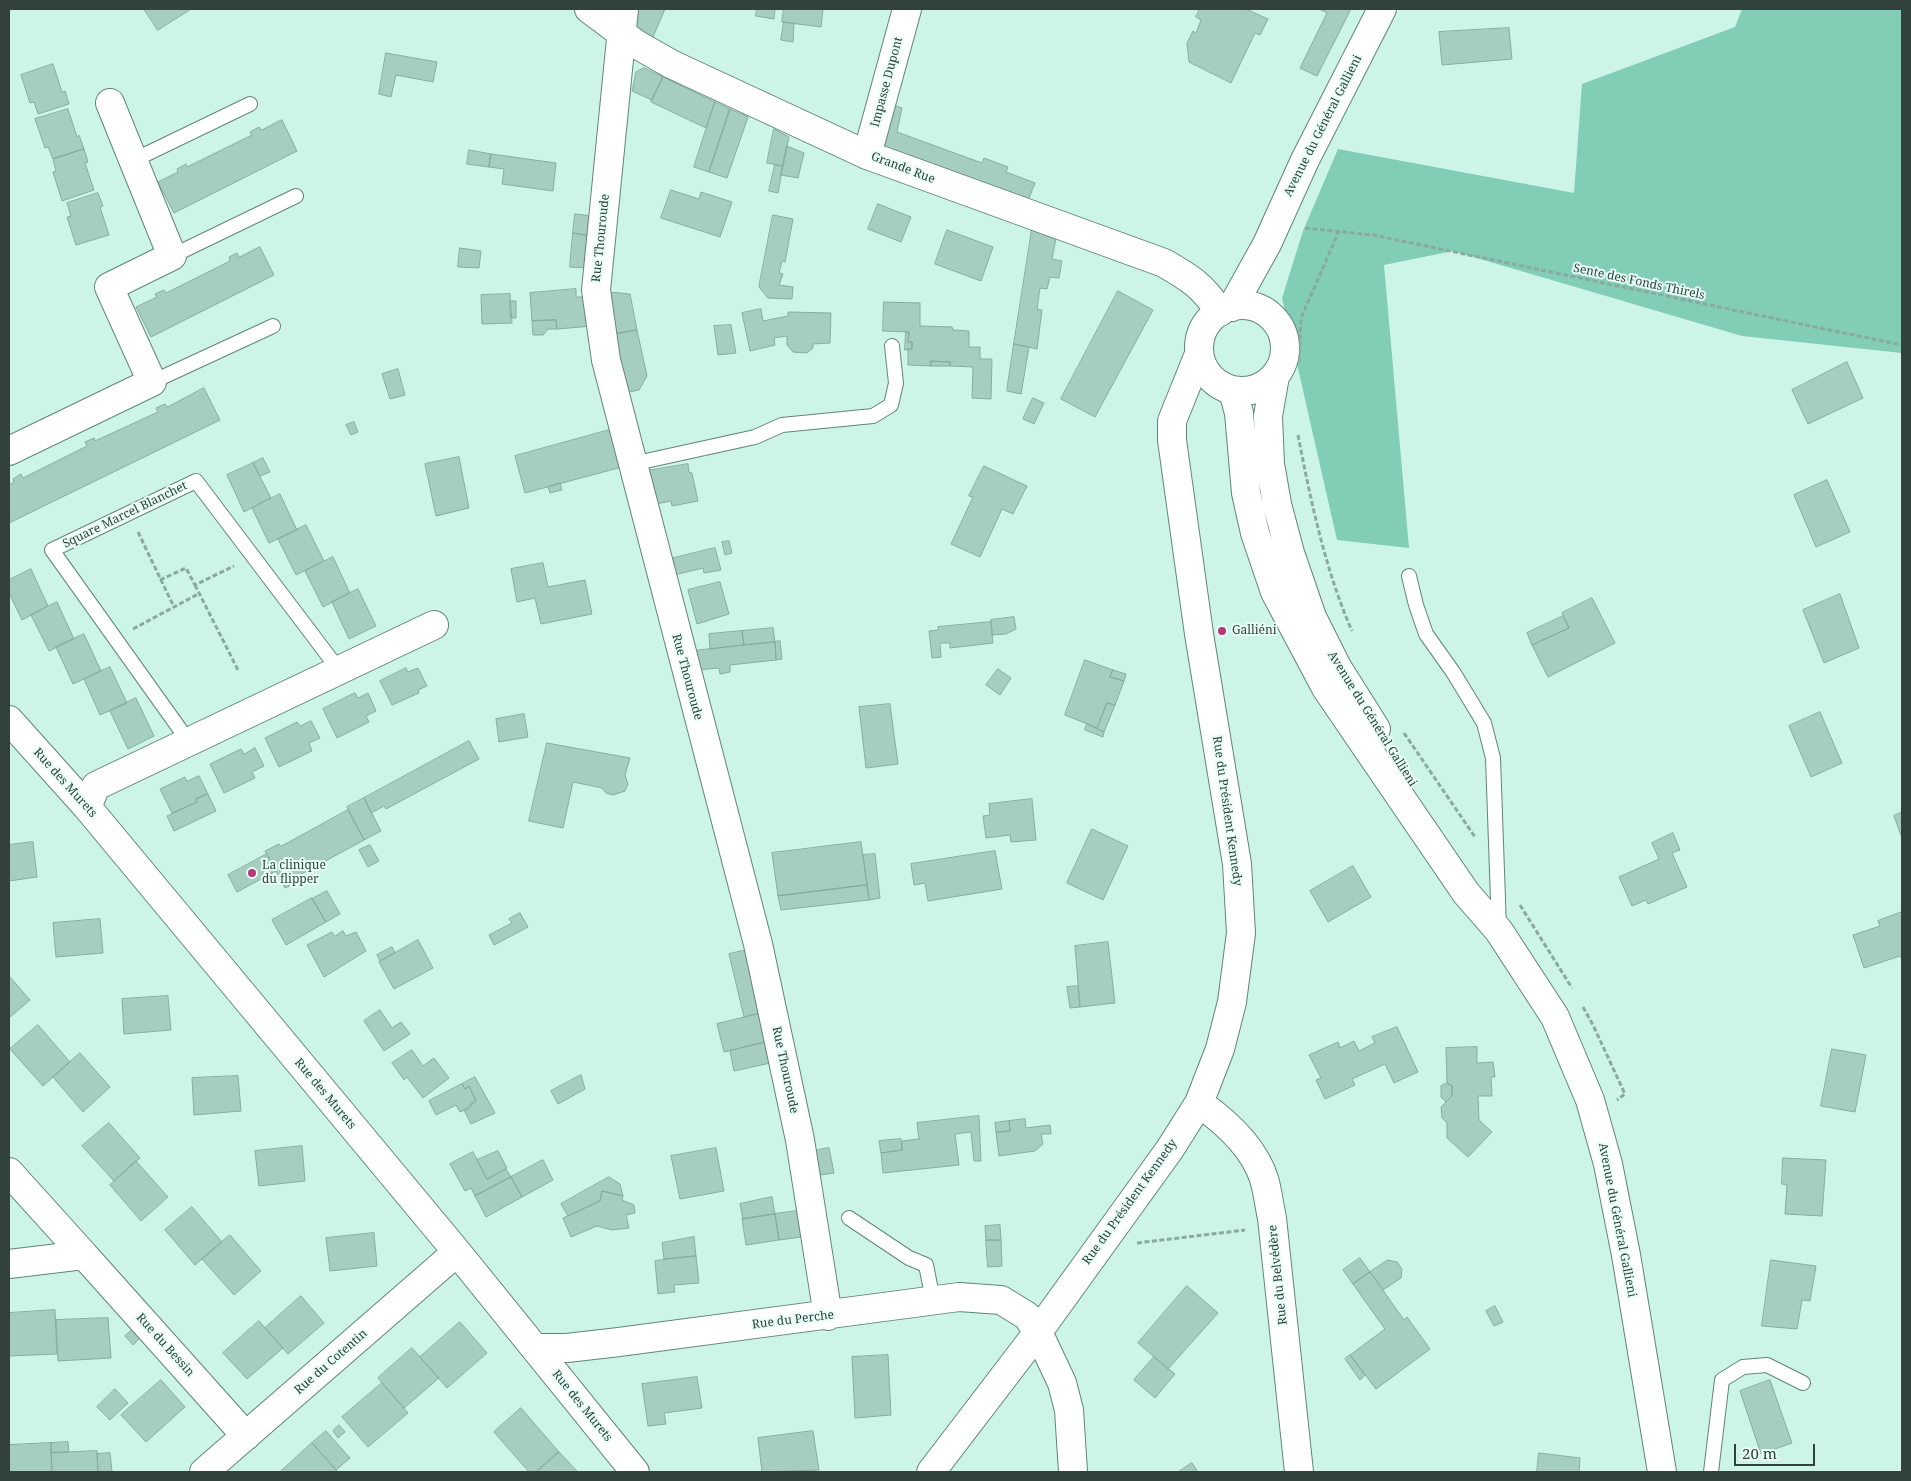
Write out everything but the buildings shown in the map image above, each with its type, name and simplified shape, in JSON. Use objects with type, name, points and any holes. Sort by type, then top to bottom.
[{"type":"street","name":"Grande Rue","points":[[589,9],[623,21],[672,64],[867,155],[1046,222],[1164,263],[1188,277],[1226,309]]},
{"type":"street","name":"Impasse Dupont","points":[[867,155],[907,9]]},
{"type":"street","name":"Avenue du Général Gallieni","points":[[1226,309],[1271,234],[1304,160],[1382,9]]},
{"type":"street","name":"Rue Thouroude","points":[[623,21],[596,290],[606,360],[758,944],[800,1140],[828,1316]]},
{"type":"street","points":[[9,451],[152,382],[109,286],[172,256],[110,102]]},
{"type":"street","name":"Avenue du Général Gallieni","points":[[1262,310],[1271,234]]},
{"type":"street","points":[[1253,306],[1262,310],[1274,320],[1282,333],[1286,348],[1283,362],[1287,372],[1263,386],[1249,391],[1214,374],[1199,344],[1206,325],[1226,309],[1253,306]]},
{"type":"street","name":"Avenue du Général Gallieni","points":[[1287,372],[1268,416],[1270,464],[1277,504],[1290,553],[1312,617],[1337,667],[1478,886],[1499,931]]},
{"type":"street","name":"Avenue du Général Gallieni","points":[[1214,374],[1239,414],[1246,493],[1255,533],[1275,592],[1326,688],[1466,893],[1499,931],[1555,1016],[1595,1116],[1608,1164],[1626,1255],[1662,1472]]},
{"type":"street","name":"Rue du Président Kennedy","points":[[931,1472],[1038,1332],[1170,1149],[1199,1102],[1220,1050],[1232,1002],[1241,933],[1237,864],[1174,460],[1172,420],[1184,392],[1214,374]]},
{"type":"street","points":[[87,807],[96,786],[434,625]]},
{"type":"street","name":"Rue des Murets","points":[[9,720],[87,807],[457,1252],[635,1472]]},
{"type":"street","name":"Rue du Belvédère","points":[[1199,1102],[1223,1121],[1252,1153],[1264,1178],[1273,1227],[1299,1472]]},
{"type":"street","name":"Rue du Bessin","points":[[9,1172],[246,1436]]},
{"type":"street","name":"Rue du Cotentin","points":[[204,1472],[457,1252]]},
{"type":"street","points":[[9,1264],[84,1255]]},
{"type":"street","name":"Rue du Perche","points":[[536,1348],[567,1348],[619,1342],[828,1316],[959,1297],[1001,1300],[1027,1316],[1038,1332],[1064,1392],[1069,1410],[1073,1472]]},
{"type":"lane","points":[[134,160],[250,104]]},
{"type":"lane","points":[[172,256],[296,196]]},
{"type":"lane","points":[[152,382],[273,326]]},
{"type":"lane","points":[[632,464],[755,438],[782,425],[873,416],[891,405],[896,382],[892,346]]},
{"type":"lane","name":"Square Marcel Blanchet","points":[[189,742],[52,550],[196,481],[339,670]]},
{"type":"lane","points":[[1410,576],[1416,605],[1426,634],[1454,672],[1484,723],[1493,758],[1499,931]]},
{"type":"lane","points":[[849,1218],[909,1258],[926,1265],[933,1300]]},
{"type":"lane","points":[[1711,1472],[1722,1380],[1743,1367],[1767,1365],[1803,1383]]},
{"type":"path","name":"Sente des Fonds Thirels","points":[[1271,234],[1339,231],[1373,235],[1902,345]]},
{"type":"path","points":[[1287,372],[1301,318],[1339,231]]},
{"type":"path","points":[[1298,434],[1310,498],[1336,595],[1355,637]]},
{"type":"path","points":[[129,514],[174,607]]},
{"type":"path","points":[[195,585],[253,556]]},
{"type":"path","points":[[160,580],[186,568],[238,670]]},
{"type":"path","points":[[115,638],[200,593]]},
{"type":"path","points":[[1400,726],[1409,742],[1496,867],[1574,992]]},
{"type":"path","points":[[1579,1000],[1593,1025],[1625,1094],[1595,1116]]},
{"type":"path","points":[[1112,1228],[1125,1244],[1273,1227]]},
{"type":"green space","points":[[1742,9],[1902,9],[1902,353],[1742,336],[1453,251],[1384,265],[1409,548],[1337,540],[1282,298],[1303,231],[1338,149],[1574,193],[1582,84],[1735,27]]},
{"type":"place","name":"Galliéni","points":[[1222,631]]},
{"type":"place","name":"La clinique du flipper","points":[[252,873]]}]
